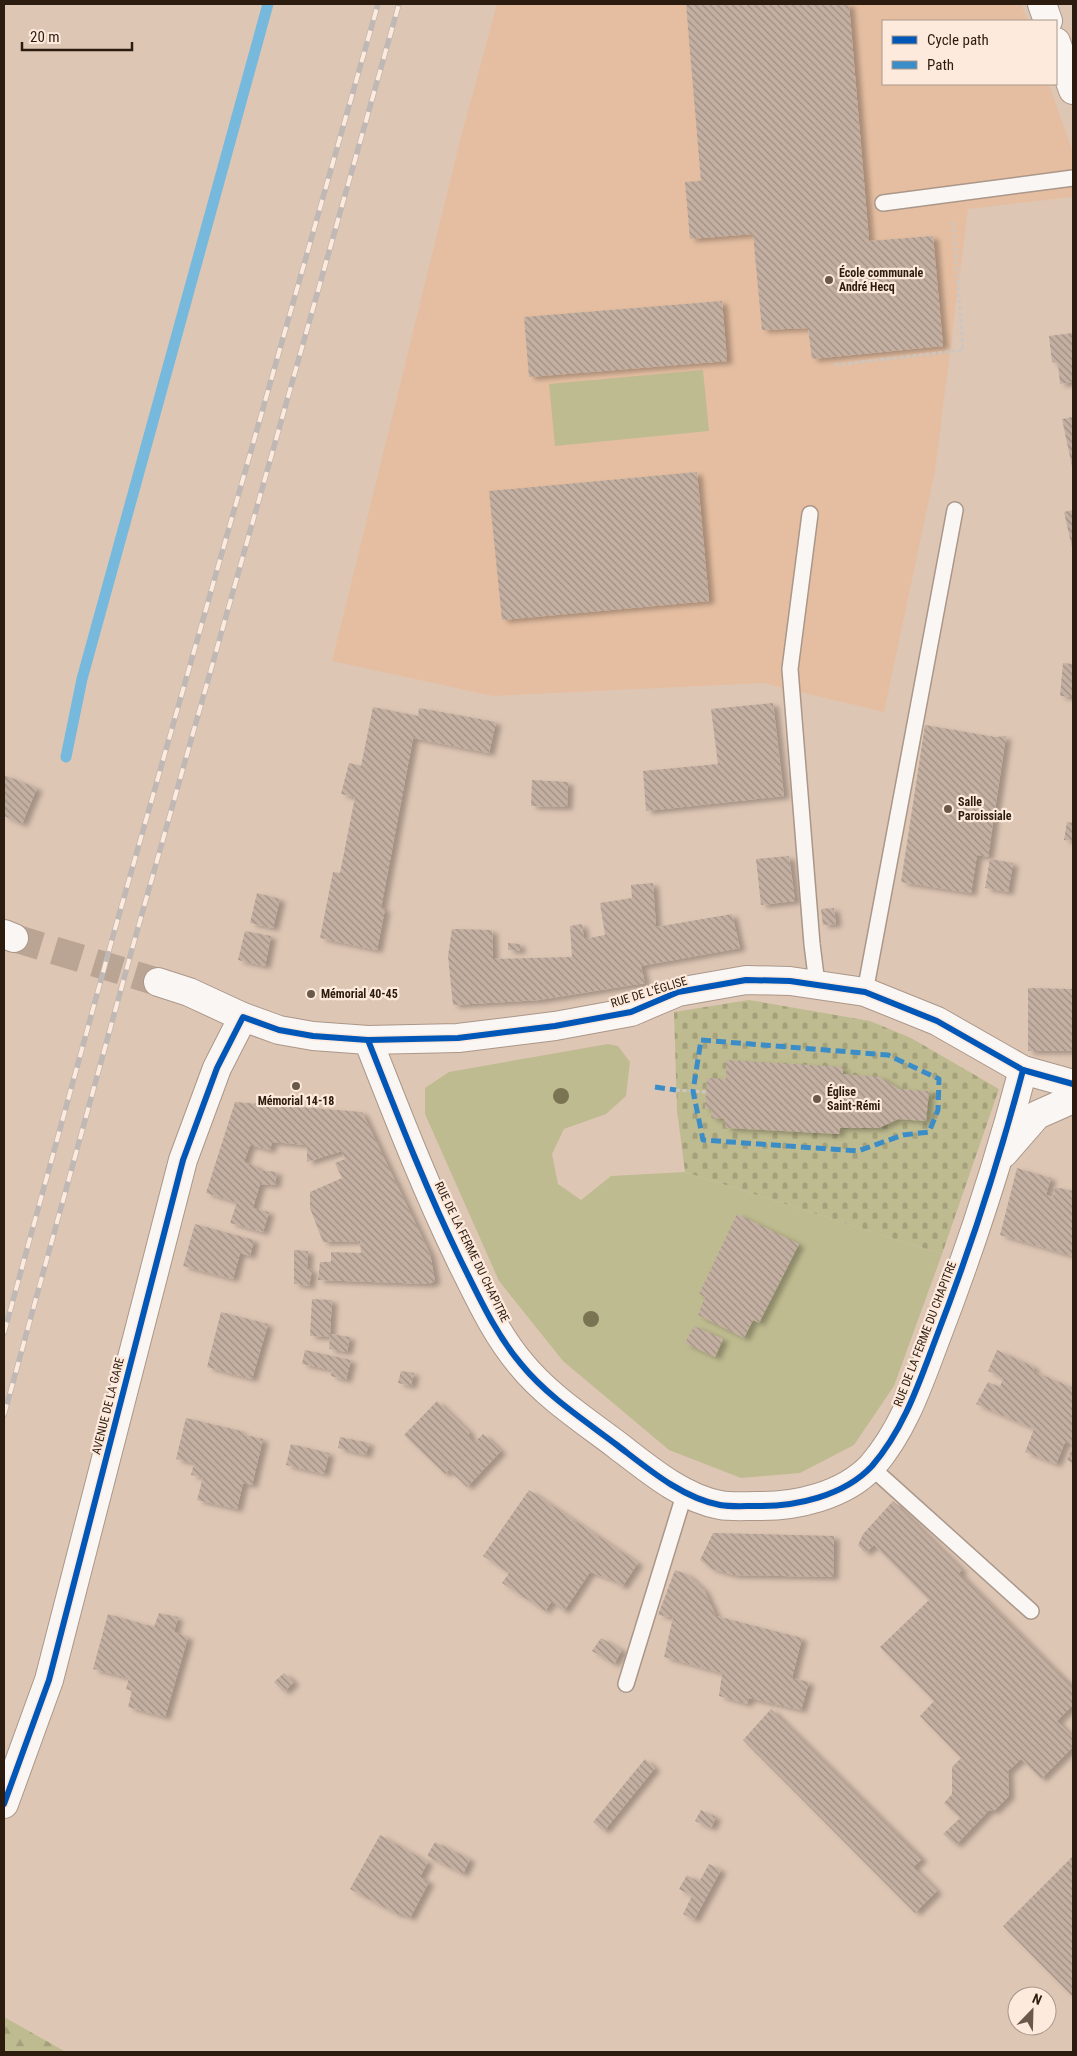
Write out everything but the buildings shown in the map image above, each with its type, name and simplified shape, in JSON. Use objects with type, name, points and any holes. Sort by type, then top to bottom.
[{"type":"street","points":[[1042,4],[1048,20]]},
{"type":"street","points":[[1057,45],[1073,90]]},
{"type":"street","name":"RUE DE L'ÉGLISE","points":[[158,982],[189,992],[243,1017],[279,1030],[313,1036],[368,1040],[458,1038],[555,1026],[631,1012],[678,992],[746,980],[817,984],[865,992],[937,1021],[1023,1070],[1073,1084]]},
{"type":"street","name":"AVENUE DE LA GARE","points":[[4,1804],[49,1680],[183,1160],[217,1068],[243,1017]]},
{"type":"street","name":"RUE DE LA FERME DU CHAPITRE","points":[[368,1040],[396,1112],[447,1232],[496,1330],[522,1366],[560,1402],[656,1475],[685,1492],[719,1505],[763,1506],[801,1503],[843,1488],[871,1467],[907,1414],[946,1314],[1000,1158],[1023,1070]]},
{"type":"street","name":"RUE DE LA FERME DU CHAPITRE","points":[[1000,1158],[1037,1115],[1073,1099]]},
{"type":"lane","points":[[883,203],[1073,178]]},
{"type":"lane","points":[[865,992],[956,510]]},
{"type":"lane","points":[[810,514],[790,668],[812,944],[817,984]]},
{"type":"lane","points":[[871,1467],[1031,1611]]},
{"type":"lane","points":[[626,1684],[685,1492]]},
{"type":"path","points":[[836,365],[963,350],[951,194]]},
{"type":"path","points":[[676,1090],[706,1092]]},
{"type":"shaded area","points":[[497,4],[1021,4],[1028,20],[882,20],[882,85],[1049,85],[1073,153],[1073,197],[968,209],[935,471],[884,712],[763,683],[493,696],[332,661],[461,137]]},
{"type":"green space","points":[[703,370],[709,431],[555,446],[549,384]]},
{"type":"green space","points":[[749,1000],[870,1021],[911,1038],[999,1089],[942,1254],[685,1172],[677,1110],[674,1012]]},
{"type":"green space","points":[[608,1044],[618,1046],[630,1062],[626,1096],[606,1114],[564,1129],[552,1154],[558,1184],[581,1200],[611,1176],[685,1172],[942,1254],[894,1386],[854,1445],[800,1473],[741,1478],[669,1450],[563,1361],[499,1281],[425,1114],[425,1088],[449,1072]]},
{"type":"green space","points":[[4,2017],[66,2052],[4,2052]]},
{"type":"waterway","points":[[66,757],[82,679],[268,4]]},
{"type":"tunnel","points":[[14,938],[158,982]]},
{"type":"railway","points":[[4,1333],[113,936],[378,4]]},
{"type":"railway","points":[[4,1415],[134,942],[399,4]]},
{"type":"marked path","points":[[701,1040],[888,1055],[939,1079],[938,1110],[929,1132],[903,1135],[858,1151],[703,1140],[693,1091],[701,1040]]},
{"type":"marked path","points":[[655,1087],[676,1090]]},
{"type":"cycle path","points":[[4,1804],[49,1680],[183,1160],[217,1068],[243,1017],[279,1030],[313,1036],[368,1040],[458,1038],[555,1026],[631,1012],[678,992],[746,980],[790,981],[865,992],[937,1021],[1023,1070],[1073,1084]]},
{"type":"cycle path","points":[[368,1040],[412,1151],[448,1234],[488,1314],[503,1340],[521,1364],[554,1397],[666,1481],[692,1496],[729,1506],[771,1506],[818,1498],[848,1485],[861,1476],[883,1452],[910,1405],[949,1305],[994,1172],[1023,1070]]},
{"type":"place","name":"École communale André Hecq","points":[[829,280]]},
{"type":"place","name":"Salle Paroissiale","points":[[948,809]]},
{"type":"place","name":"Mémorial 40-45","points":[[311,994]]},
{"type":"place","name":"Mémorial 14-18","points":[[296,1086]]},
{"type":"place","name":"Église Saint-Rémi","points":[[817,1099]]}]
